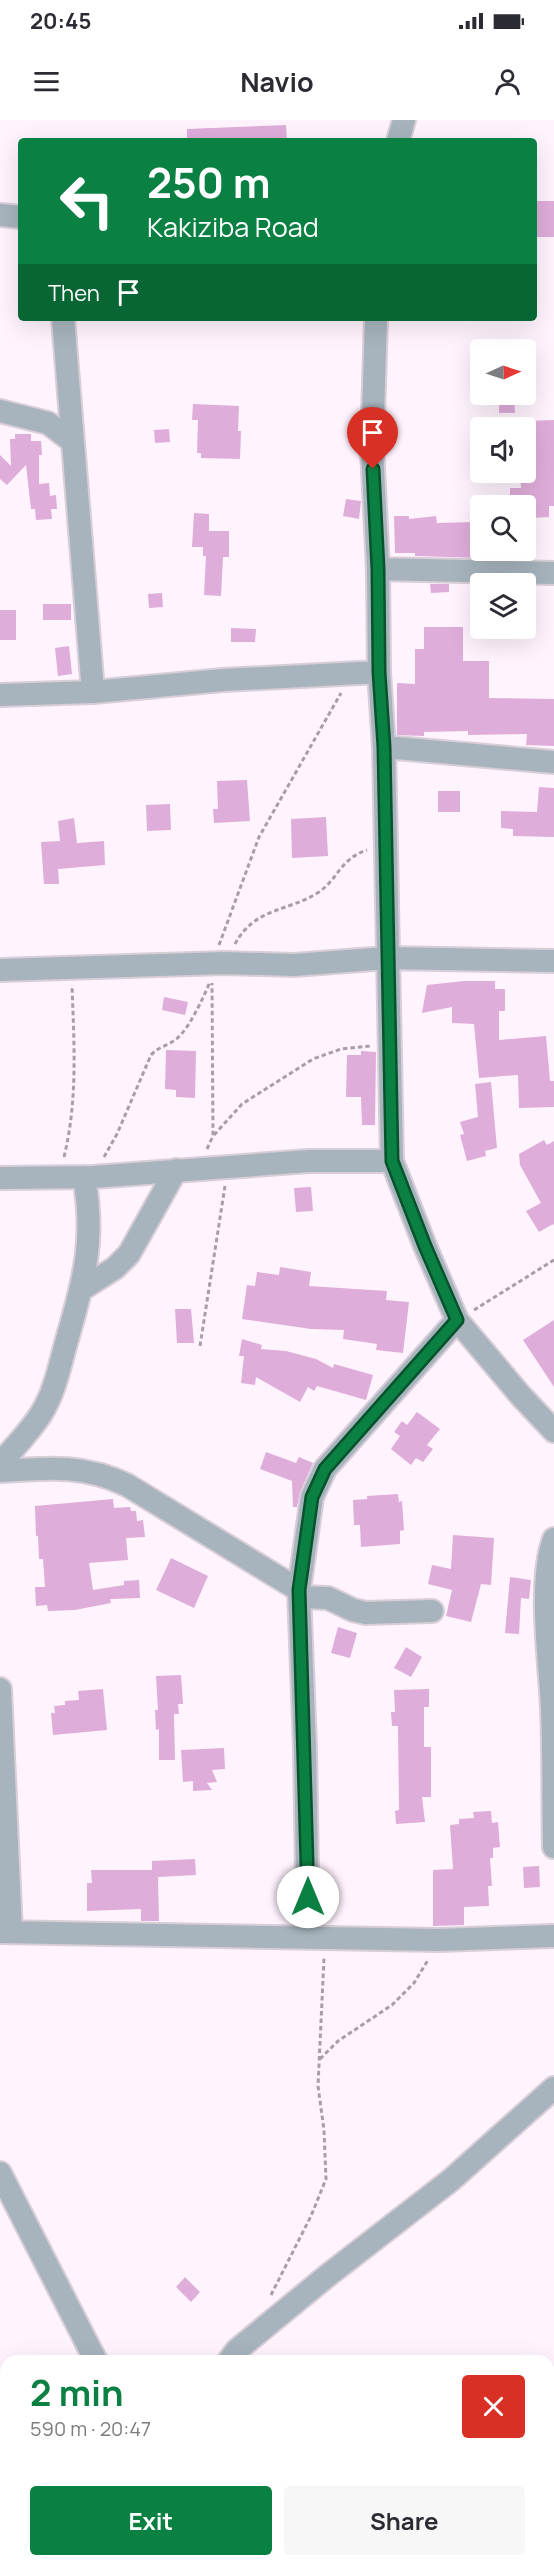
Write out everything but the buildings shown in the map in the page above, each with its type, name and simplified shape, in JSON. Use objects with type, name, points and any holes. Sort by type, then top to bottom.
[{"type":"street","points":[[399,138],[404,120]]},
{"type":"street","points":[[0,215],[18,218]]},
{"type":"street","points":[[63,321],[93,692]]},
{"type":"street","points":[[376,321],[372,449],[378,569],[379,672],[384,747],[392,1161],[457,1320],[521,1396],[554,1431]]},
{"type":"street","points":[[0,411],[48,423],[73,442]]},
{"type":"street","points":[[378,569],[554,573]]},
{"type":"street","points":[[0,695],[93,692],[351,672],[379,672]]},
{"type":"street","points":[[384,747],[554,762]]},
{"type":"street","points":[[0,970],[218,963],[294,965],[387,958],[554,961]]},
{"type":"street","points":[[0,1178],[89,1177],[309,1161],[392,1161]]},
{"type":"street","points":[[82,1289],[115,1268],[129,1254],[187,1169]]},
{"type":"street","points":[[0,1464],[23,1439],[51,1395],[82,1289],[90,1236],[89,1177]]},
{"type":"street","points":[[316,1938],[299,1594],[312,1497],[320,1477],[457,1320]]},
{"type":"street","points":[[0,1471],[64,1467],[105,1474],[127,1485],[299,1594],[328,1599],[366,1613],[432,1611]]},
{"type":"street","points":[[554,1539],[549,1553],[546,1590],[553,1713],[554,1847]]},
{"type":"street","points":[[0,1689],[6,1932],[439,1940],[554,1936]]},
{"type":"street","points":[[233,2355],[327,2276],[452,2180],[554,2088]]},
{"type":"street","points":[[0,2173],[93,2355]]},
{"type":"path","points":[[218,963],[259,837],[299,764],[328,718],[351,672]]},
{"type":"path","points":[[218,963],[256,919],[319,892],[352,856],[371,848],[386,847]]},
{"type":"path","points":[[60,1176],[72,1127],[75,1087],[71,968]]},
{"type":"path","points":[[89,1177],[117,1134],[151,1055],[177,1039],[212,978],[213,1136]]},
{"type":"path","points":[[187,1169],[242,1104],[313,1059],[341,1049],[389,1045]]},
{"type":"path","points":[[200,1346],[227,1166]]},
{"type":"path","points":[[457,1320],[554,1260]]},
{"type":"path","points":[[269,2300],[311,2216],[326,2179],[324,2130],[318,2086],[320,2059],[316,1938]]},
{"type":"path","points":[[320,2059],[338,2041],[392,2005],[414,1983],[439,1940]]},
{"type":"route","points":[[308,1897],[299,1590],[312,1497],[325,1469],[457,1320],[392,1161],[384,747],[379,672],[378,569],[373,469]]}]
